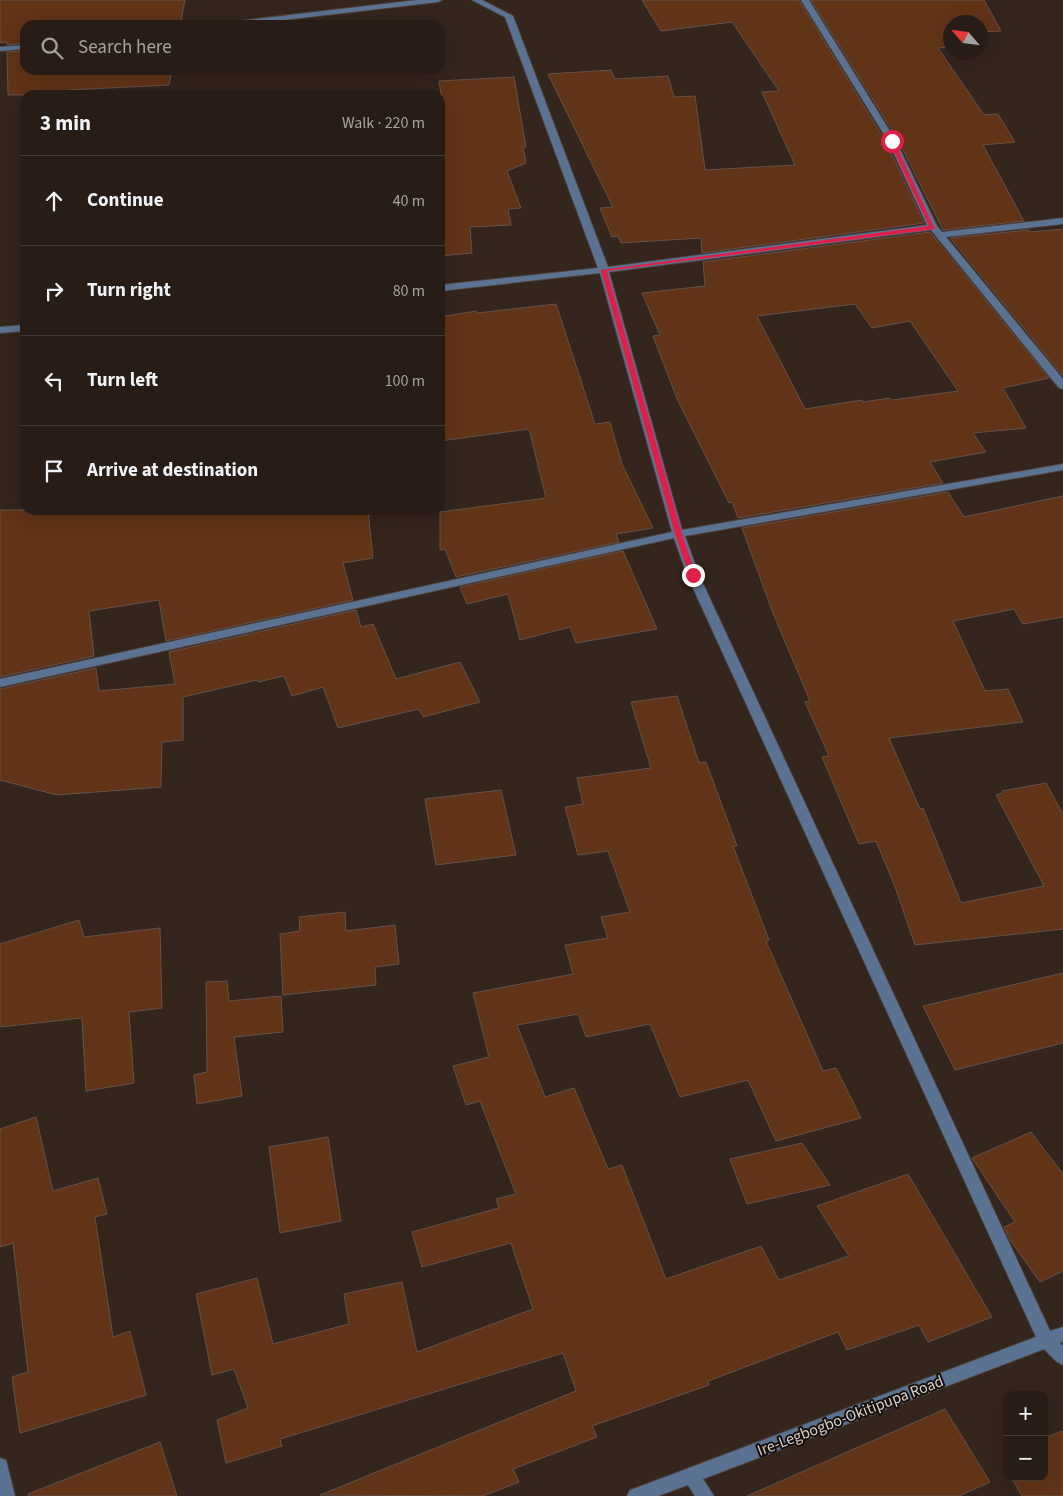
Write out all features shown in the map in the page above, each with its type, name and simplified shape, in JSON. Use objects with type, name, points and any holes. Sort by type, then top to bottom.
[{"type":"street","points":[[264,20],[438,0]]},
{"type":"street","points":[[476,0],[509,16],[604,270],[678,534],[693,575],[1046,1340],[1063,1357]]},
{"type":"street","points":[[806,0],[892,141],[936,231],[1063,386]]},
{"type":"street","points":[[0,50],[20,48]]},
{"type":"street","points":[[445,287],[936,231],[1063,221]]},
{"type":"street","points":[[0,330],[20,328]]},
{"type":"street","points":[[0,683],[678,534],[1063,467]]},
{"type":"street","name":"Ire-Legbogbo-Okitipupa Road","points":[[636,1496],[1063,1334]]},
{"type":"street","points":[[0,1466],[6,1496]]},
{"type":"street","points":[[692,1476],[706,1496]]},
{"type":"building","points":[[0,0],[185,0],[181,20],[20,20],[20,44],[7,45],[7,42],[0,43]]},
{"type":"building","points":[[642,0],[799,0],[886,142],[924,223],[702,253],[701,238],[621,243],[618,236],[612,237],[600,208],[613,207],[548,74],[611,70],[615,79],[668,76],[674,97],[695,96],[705,170],[795,165],[762,92],[779,91],[732,22],[661,31]]},
{"type":"building","points":[[811,0],[984,0],[1001,31],[988,32],[988,15],[943,15],[943,48],[938,48],[943,55],[943,60],[946,60],[984,115],[998,114],[1015,142],[983,145],[1024,221],[943,230],[898,140]]},
{"type":"building","points":[[20,51],[20,75],[171,75],[169,85],[68,90],[20,90],[20,95],[8,95],[7,52]]},
{"type":"building","points":[[514,77],[526,147],[523,147],[526,163],[507,171],[521,208],[508,209],[511,225],[470,227],[472,253],[445,256],[445,90],[440,90],[439,81]]},
{"type":"building","points":[[1063,229],[1062,375],[950,238],[1029,230],[1030,232]]},
{"type":"building","points":[[930,232],[1049,378],[1003,388],[1026,428],[973,433],[986,452],[930,462],[943,483],[738,518],[732,502],[729,503],[678,401],[653,336],[660,335],[642,293],[705,286],[703,262]],"holes":[[[855,304],[872,328],[910,321],[958,391],[892,400],[890,398],[863,402],[862,400],[805,409],[757,316]]]},
{"type":"building","points":[[556,304],[595,424],[610,422],[622,464],[653,528],[616,534],[619,542],[456,577],[445,549],[440,550],[440,515],[445,515],[445,511],[546,498],[529,429],[445,440],[445,316],[476,311],[477,313]]},
{"type":"building","points":[[948,492],[964,517],[1063,496],[1063,617],[1023,624],[1014,609],[953,621],[985,691],[1008,689],[1023,722],[889,738],[920,809],[923,808],[961,903],[1044,886],[996,795],[1003,793],[1002,791],[1046,783],[1063,814],[1063,929],[915,945],[894,884],[876,841],[859,844],[822,757],[829,756],[805,702],[810,701],[773,613],[742,528]]},
{"type":"building","points":[[0,510],[20,510],[20,515],[369,515],[373,558],[343,563],[353,600],[166,641],[159,600],[89,611],[94,656],[0,677]]},
{"type":"building","points":[[623,551],[657,629],[576,643],[570,627],[520,640],[508,594],[467,604],[460,587]]},
{"type":"building","points":[[356,610],[361,627],[373,624],[396,679],[460,662],[480,702],[423,717],[419,709],[338,728],[323,687],[292,696],[284,676],[258,682],[257,680],[183,697],[183,740],[162,742],[161,787],[57,795],[0,780],[0,689],[96,668],[99,691],[175,684],[169,652]]},
{"type":"building","points":[[677,696],[699,763],[706,762],[737,846],[733,846],[769,940],[766,941],[823,1071],[836,1068],[861,1118],[776,1141],[748,1080],[680,1097],[650,1024],[586,1037],[578,1014],[517,1025],[545,1097],[574,1088],[608,1169],[622,1165],[666,1279],[761,1246],[779,1280],[849,1256],[817,1206],[908,1174],[992,1317],[928,1342],[919,1325],[847,1350],[838,1332],[708,1381],[709,1385],[592,1426],[597,1437],[513,1469],[519,1482],[483,1496],[320,1495],[576,1391],[563,1353],[280,1439],[282,1446],[226,1463],[217,1420],[248,1408],[234,1369],[212,1375],[196,1294],[257,1278],[273,1344],[349,1324],[344,1294],[402,1282],[417,1352],[533,1309],[511,1243],[422,1267],[412,1232],[499,1208],[496,1199],[516,1194],[480,1101],[466,1105],[453,1066],[489,1057],[473,993],[573,974],[565,945],[608,938],[601,917],[630,912],[608,851],[578,855],[565,807],[583,804],[577,778],[651,768],[631,702]]},
{"type":"building","points":[[501,790],[516,855],[436,865],[425,799]]},
{"type":"building","points":[[345,912],[346,931],[395,925],[399,964],[375,967],[376,985],[283,995],[280,934],[300,931],[299,917]]},
{"type":"building","points":[[79,920],[84,937],[160,928],[162,1008],[129,1012],[134,1083],[86,1091],[82,1018],[0,1027],[0,944]]},
{"type":"building","points":[[1063,973],[1063,1043],[955,1070],[923,1006]]},
{"type":"building","points":[[227,981],[229,1001],[281,996],[283,1032],[234,1037],[242,1096],[197,1104],[194,1075],[207,1072],[206,982]]},
{"type":"building","points":[[36,1117],[53,1191],[98,1178],[107,1214],[95,1217],[113,1337],[130,1331],[146,1395],[20,1433],[12,1377],[28,1372],[13,1243],[0,1247],[0,1129]]},
{"type":"building","points":[[1031,1132],[1063,1174],[1063,1271],[1040,1282],[1010,1240],[1004,1227],[1015,1222],[972,1158]]},
{"type":"building","points":[[328,1137],[341,1221],[280,1233],[269,1147]]},
{"type":"building","points":[[802,1143],[830,1185],[747,1204],[730,1159]]},
{"type":"building","points":[[945,1409],[990,1482],[959,1496],[747,1496]]},
{"type":"building","points":[[1063,1431],[1063,1496],[1022,1496],[1013,1481],[1048,1481],[1048,1437]]},
{"type":"building","points":[[160,1442],[177,1496],[28,1496],[28,1494]]},
{"type":"route","points":[[693,575],[678,534],[604,270],[933,228],[892,141]]}]
